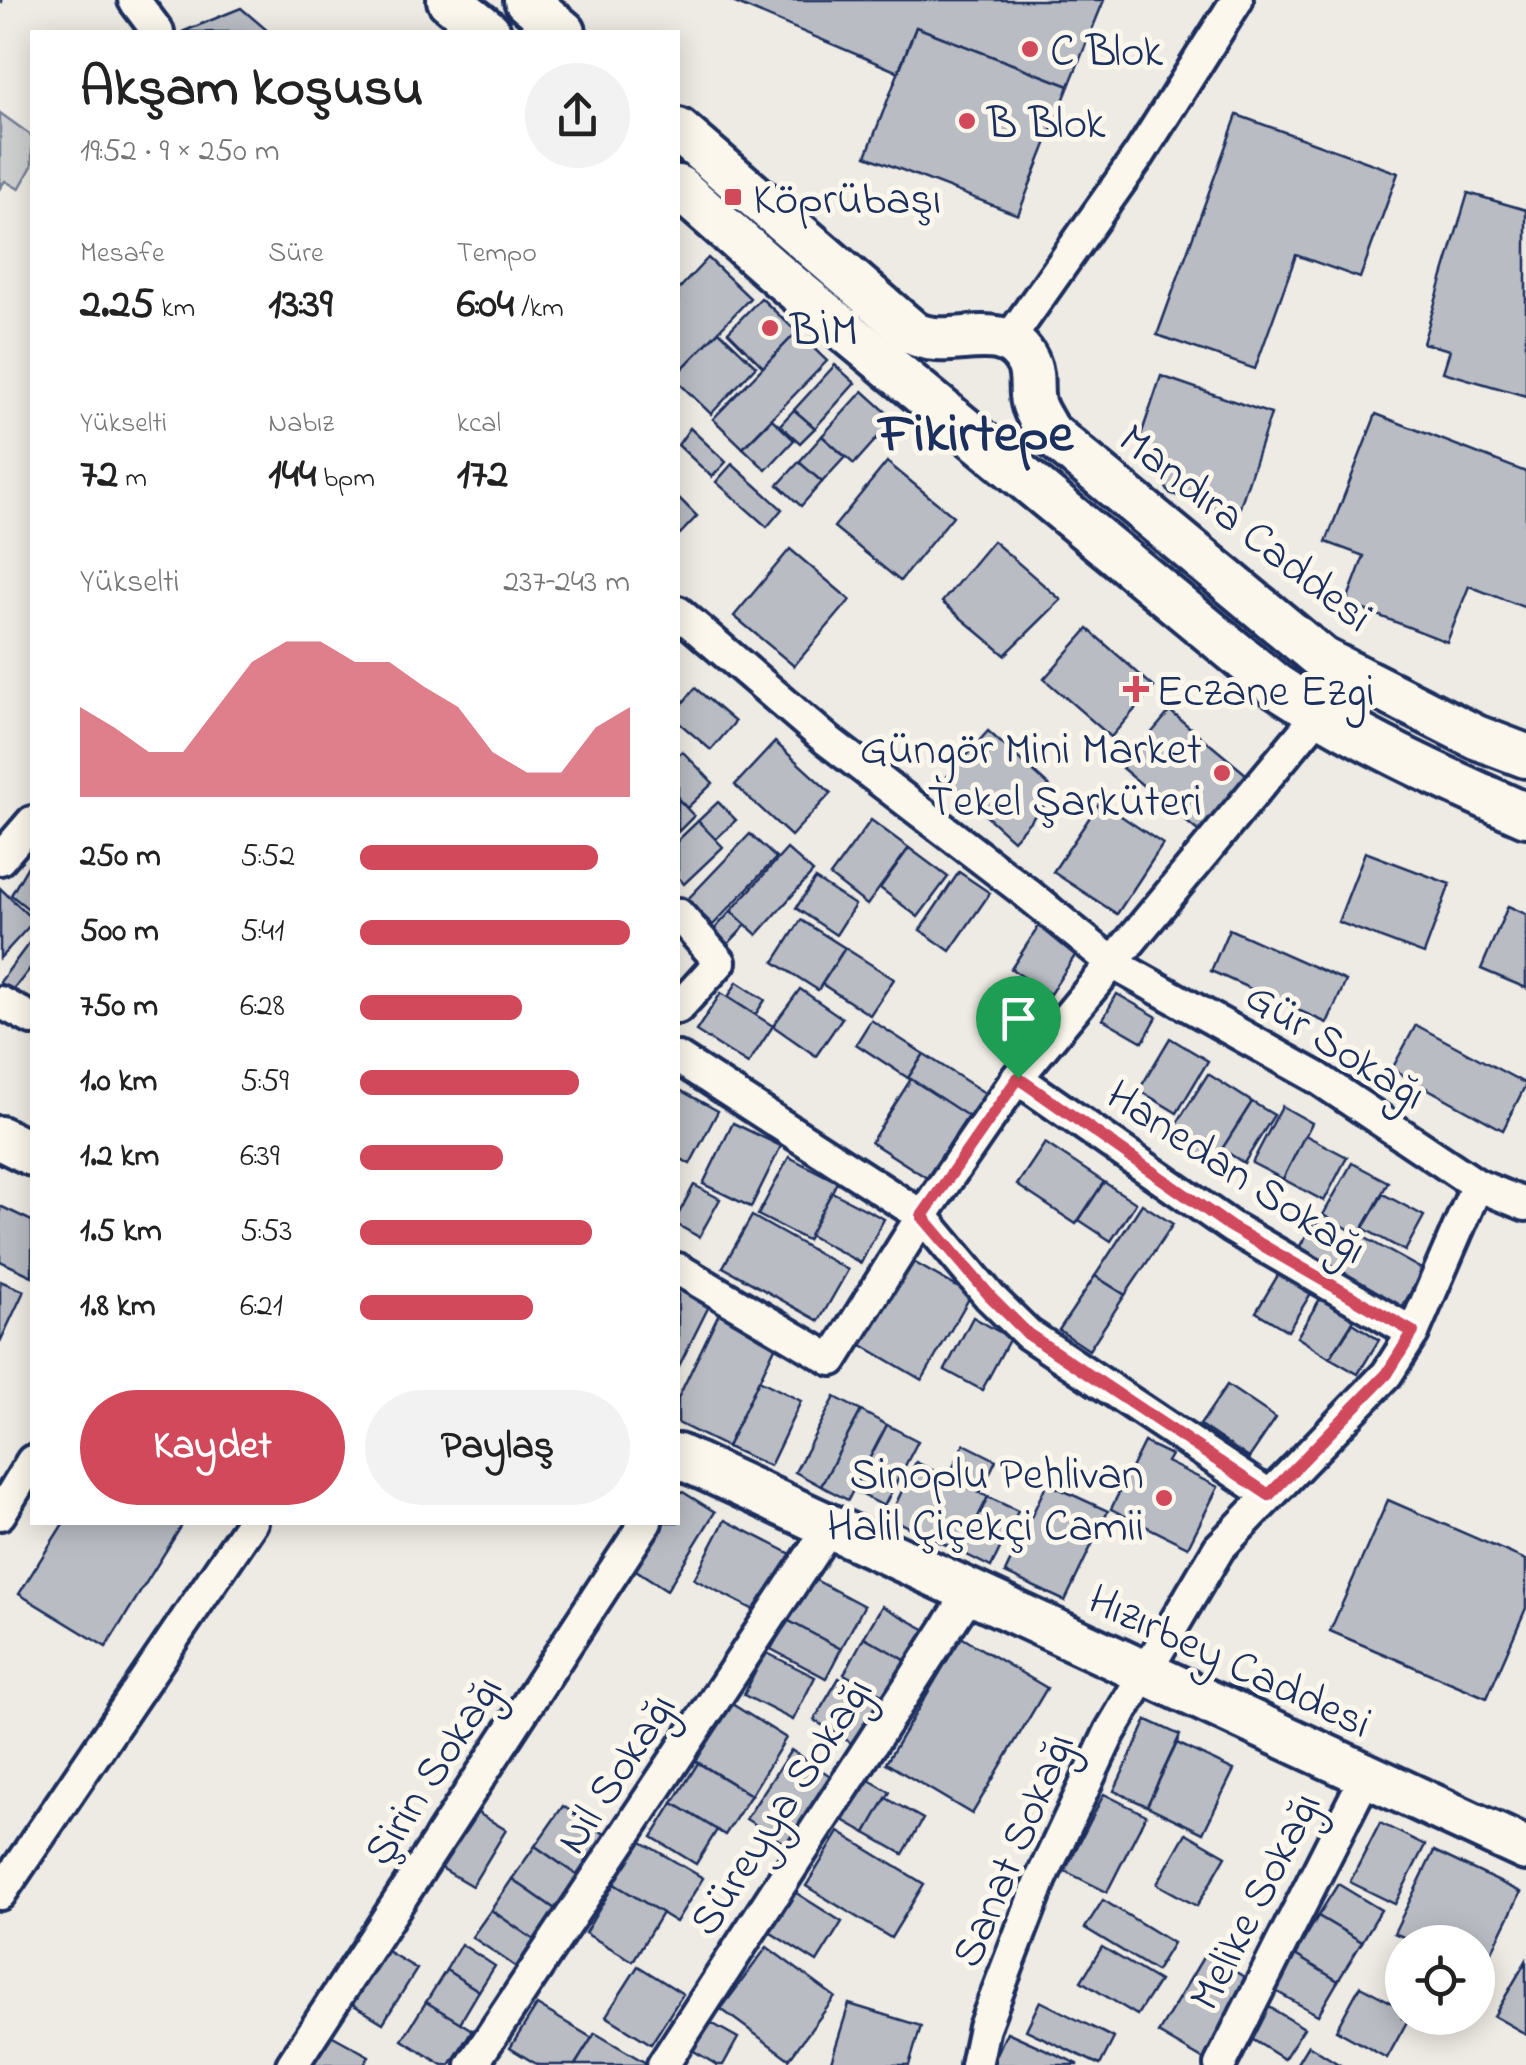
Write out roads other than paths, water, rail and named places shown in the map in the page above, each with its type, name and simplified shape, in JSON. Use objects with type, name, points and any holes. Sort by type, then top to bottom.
[{"type":"main road","points":[[450,0],[487,30]]},
{"type":"main road","points":[[526,0],[562,30]]},
{"type":"main road","points":[[680,132],[913,334],[926,340],[985,335],[1008,341]]},
{"type":"main road","points":[[680,189],[1275,685],[1318,714],[1447,780],[1526,815]]},
{"type":"main road","points":[[964,339],[942,359],[937,372],[940,402],[959,422],[985,431],[1011,423],[1022,414],[1032,389]]},
{"type":"main road","name":"Mandıra Caddesi","points":[[1008,341],[1028,361],[1033,404],[1048,430],[1322,659],[1476,737],[1526,756]]},
{"type":"main road","name":"Hızırbey Caddesi","points":[[680,1463],[1526,1849]]},
{"type":"street","points":[[134,0],[156,30]]},
{"type":"street","points":[[1008,341],[1139,155],[1237,0]]},
{"type":"street","name":"Gür Sokağı","points":[[680,614],[827,740],[1114,964],[1316,1076],[1477,1185],[1526,1205]]},
{"type":"street","points":[[680,1270],[832,1360],[922,1216],[1018,1078],[1318,714]]},
{"type":"street","points":[[0,859],[30,824]]},
{"type":"street","points":[[680,916],[720,962],[680,1006]]},
{"type":"street","points":[[0,1002],[30,1019]]},
{"type":"street","points":[[680,1059],[922,1216],[1028,1334],[1269,1495]]},
{"type":"street","name":"Hanedan Sokağı","points":[[1018,1078],[1231,1227],[1413,1332]]},
{"type":"street","points":[[1144,1674],[1219,1548],[1387,1374],[1413,1332],[1477,1185]]},
{"type":"street","points":[[0,1514],[30,1464]]},
{"type":"street","points":[[0,1894],[250,1525]]},
{"type":"street","name":"Şirin Sokağı","points":[[292,2065],[644,1525]]},
{"type":"street","name":"Nil Sokağı","points":[[472,2065],[829,1528]]},
{"type":"street","name":"Süreyya Sokağı","points":[[663,2065],[969,1594]]},
{"type":"street","name":"Sanat Sokağı","points":[[976,2065],[984,2028],[1041,1879],[1110,1732],[1144,1674]]},
{"type":"street","name":"Melike Sokağı","points":[[1220,2065],[1366,1776]]},
{"type":"place","name":"C Blok","points":[[1030,49]]},
{"type":"place","name":"B Blok","points":[[967,121]]},
{"type":"place","name":"Köprübaşı","points":[[733,197]]},
{"type":"place","name":"BİM","points":[[770,328]]},
{"type":"place","name":"Eczane Ezgi","points":[[1136,689]]},
{"type":"place","name":"Güngör Mini Market Tekel Şarküteri","points":[[1222,773]]},
{"type":"place","name":"Sinoplu Pehlivan Halil Çiçekçi Camii","points":[[1164,1498]]},
{"type":"district","name":"Fikirtepe","points":[[976,431]]}]
